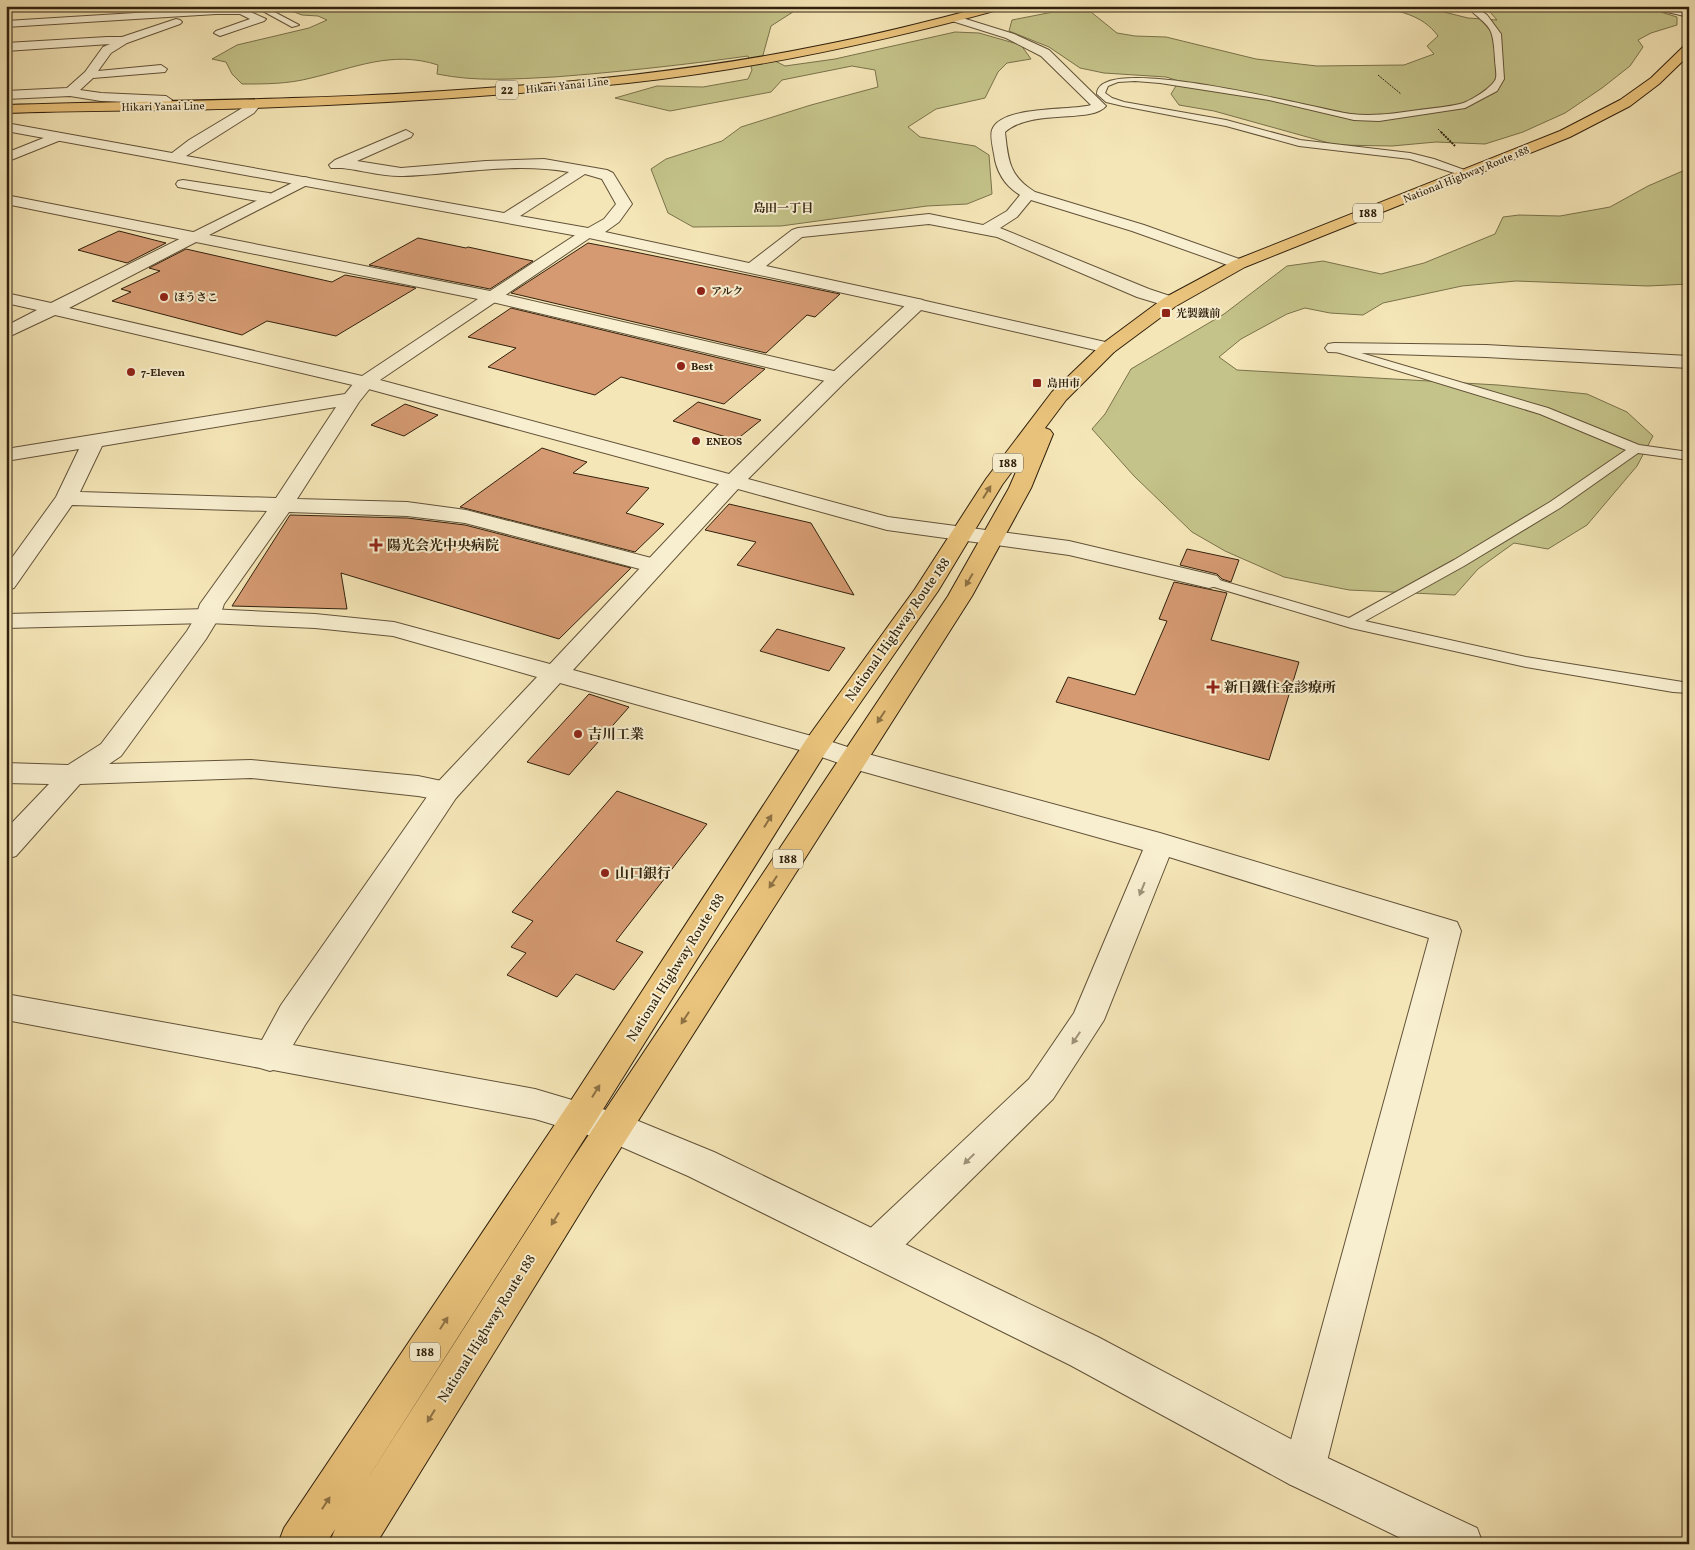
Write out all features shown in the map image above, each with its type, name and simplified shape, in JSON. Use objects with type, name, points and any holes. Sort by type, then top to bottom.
[{"type":"main road","name":"Hikari Yanai Line","points":[[6,109],[254,104],[476,93],[603,81],[796,55],[884,38],[956,20],[1001,6]]},
{"type":"main road","name":"National Highway Route 188","points":[[351,1544],[565,1169],[580,1116],[816,746],[926,591],[993,483],[1059,396],[1108,348],[1170,302],[1239,264],[1565,134],[1625,103],[1654,81],[1689,48]]},
{"type":"main road","name":"National Highway Route 188","points":[[300,1544],[565,1169],[614,1126],[960,596],[994,538],[1020,488],[1059,396]]},
{"type":"street","points":[[1653,6],[1689,14]]},
{"type":"street","points":[[70,92],[89,75],[107,50],[123,42],[208,10]]},
{"type":"street","points":[[6,24],[208,10],[242,11],[260,19],[220,33]]},
{"type":"street","points":[[956,20],[1010,36],[1045,52],[1099,106],[1092,110],[1017,118],[1004,124],[998,131],[1001,158],[1006,175],[1020,189],[1030,195],[1138,228],[1239,264]]},
{"type":"street","points":[[6,47],[107,40],[123,42]]},
{"type":"street","points":[[13,58],[27,45]]},
{"type":"street","points":[[89,75],[161,70]]},
{"type":"street","points":[[6,95],[70,92],[101,97],[166,100],[162,106]]},
{"type":"street","points":[[174,158],[194,143],[249,110],[254,104]]},
{"type":"street","points":[[6,127],[589,234],[917,304],[1108,348]]},
{"type":"street","points":[[6,333],[269,198],[340,163],[406,134]]},
{"type":"street","points":[[6,158],[56,137]]},
{"type":"street","points":[[6,848],[73,775],[111,750],[208,616],[212,604],[282,506],[351,399],[365,382],[589,234],[601,230],[618,215],[624,204],[608,176],[544,163],[519,163],[401,172],[340,163]]},
{"type":"street","points":[[506,218],[582,170]]},
{"type":"street","points":[[183,184],[269,198]]},
{"type":"street","points":[[986,230],[1012,214],[1026,196],[1030,195]]},
{"type":"street","points":[[6,198],[494,297],[838,378]]},
{"type":"street","points":[[753,268],[798,233],[928,219],[1001,233],[1143,293],[1170,302]]},
{"type":"street","points":[[6,298],[365,382],[887,523],[1069,548],[1209,582]]},
{"type":"street","points":[[270,1057],[293,1015],[446,792],[732,482],[917,304]]},
{"type":"street","points":[[1334,348],[1486,350],[1689,362]]},
{"type":"street","points":[[6,455],[351,399]]},
{"type":"street","points":[[6,583],[66,498],[94,440]]},
{"type":"street","points":[[66,498],[407,510],[466,516],[655,566]]},
{"type":"street","points":[[6,620],[208,616],[394,629],[1160,844],[1446,931],[1304,1469]]},
{"type":"street","points":[[6,773],[73,775],[251,769],[418,786],[446,792]]},
{"type":"street","points":[[875,1249],[1041,1089],[1088,1020],[1160,844]]},
{"type":"street","points":[[6,1007],[270,1057],[535,1104],[614,1126],[701,1164],[1084,1351],[1304,1469],[1461,1544]]},
{"type":"lane","points":[[1467,174],[1431,161],[1410,156],[1299,143],[1226,123],[1123,104],[1109,100],[1101,94],[1101,88],[1105,84],[1117,80],[1160,81],[1269,98],[1354,117],[1379,118],[1464,106],[1494,89],[1500,79],[1497,34],[1484,17],[1469,6]]},
{"type":"lane","points":[[208,10],[262,8],[295,26]]},
{"type":"lane","points":[[1099,106],[1123,104]]},
{"type":"lane","points":[[1334,348],[1544,411],[1636,449],[1689,456]]},
{"type":"lane","points":[[1351,623],[1555,506],[1636,449]]},
{"type":"lane","points":[[1209,582],[1351,623],[1526,662],[1689,688]]},
{"type":"shaded area","points":[[279,6],[836,6],[796,10],[771,26],[763,55],[785,66],[835,59],[955,32],[979,33],[1021,45],[1031,59],[1007,63],[998,72],[985,98],[936,109],[908,127],[920,137],[975,146],[989,155],[992,194],[967,204],[927,206],[781,226],[693,227],[668,213],[651,169],[666,159],[722,141],[741,127],[878,87],[875,70],[852,66],[782,80],[771,92],[670,111],[615,98],[657,86],[703,87],[748,79],[752,70],[748,56],[603,73],[495,79],[452,77],[437,74],[438,65],[405,59],[373,62],[294,81],[242,84],[232,74],[226,62],[212,59],[237,45],[309,28],[327,20],[318,16],[302,15]]},
{"type":"shaded area","points":[[1373,6],[1420,6],[1468,18],[1497,20],[1490,12],[1477,6],[1641,6],[1677,17],[1677,25],[1651,33],[1638,40],[1643,47],[1630,66],[1565,113],[1523,132],[1485,144],[1436,142],[1392,146],[1336,145],[1214,111],[1179,105],[1171,94],[1179,81],[1166,77],[1104,73],[1080,68],[1049,47],[1009,31],[1012,20],[1053,12],[1091,12],[1117,33],[1135,36],[1166,37],[1256,59],[1317,66],[1404,65],[1434,54],[1427,46],[1438,36],[1425,23],[1409,15]]},
{"type":"shaded area","points":[[1689,165],[1689,284],[1648,286],[1516,281],[1462,286],[1383,303],[1363,315],[1330,313],[1305,308],[1287,314],[1241,339],[1219,357],[1237,370],[1498,385],[1587,394],[1627,412],[1653,436],[1637,466],[1587,525],[1548,549],[1514,543],[1478,569],[1455,595],[1349,590],[1284,577],[1225,551],[1192,532],[1134,476],[1092,429],[1105,414],[1131,369],[1224,314],[1287,266],[1323,261],[1381,274],[1424,263],[1495,234],[1503,217],[1519,215],[1560,216],[1610,207],[1648,186],[1685,170]]},
{"type":"building","points":[[119,231],[166,243],[127,263],[78,250]]},
{"type":"building","points":[[418,238],[533,261],[490,289],[369,265]]},
{"type":"building","points":[[588,243],[840,294],[815,317],[807,315],[766,353],[511,293]]},
{"type":"building","points":[[186,249],[332,282],[345,275],[416,288],[336,336],[267,321],[242,335],[112,301],[131,292],[121,289],[160,271],[149,268]]},
{"type":"building","points":[[511,308],[765,369],[724,404],[621,377],[595,395],[488,367],[516,348],[468,337]]},
{"type":"building","points":[[698,402],[761,420],[736,440],[673,421]]},
{"type":"building","points":[[405,404],[438,415],[404,436],[371,425]]},
{"type":"building","points":[[542,448],[587,462],[573,473],[649,488],[626,513],[664,524],[635,552],[460,507]]},
{"type":"building","points":[[729,504],[811,523],[854,595],[737,565],[756,542],[705,530]]},
{"type":"building","points":[[290,515],[407,518],[465,525],[631,568],[559,639],[341,573],[347,609],[232,606]]},
{"type":"building","points":[[1187,549],[1239,560],[1231,582],[1222,579],[1217,574],[1180,565]]},
{"type":"building","points":[[1174,582],[1227,593],[1211,640],[1299,662],[1269,760],[1056,702],[1068,677],[1135,695],[1167,621],[1159,619]]},
{"type":"building","points":[[777,629],[845,648],[829,671],[760,651]]},
{"type":"building","name":"吉川工業","points":[[589,694],[629,707],[569,775],[527,762]]},
{"type":"building","points":[[617,791],[707,824],[616,941],[643,952],[614,990],[576,974],[557,997],[507,975],[526,953],[511,947],[533,921],[512,912]]},
{"type":"place","name":"アルク","points":[[701,291]]},
{"type":"place","name":"ほうさこ","points":[[164,297]]},
{"type":"place","name":"光製鐵前","points":[[1166,313]]},
{"type":"place","name":"Best","points":[[681,366]]},
{"type":"place","name":"7-Eleven","points":[[131,372]]},
{"type":"place","name":"島田市","points":[[1037,383]]},
{"type":"place","name":"ENEOS","points":[[696,441]]},
{"type":"place","name":"陽光会光中央病院","points":[[376,545]]},
{"type":"place","name":"新日鐵住金診療所","points":[[1213,687]]},
{"type":"place","name":"吉川工業","points":[[578,734]]},
{"type":"place","name":"山口銀行","points":[[605,873]]},
{"type":"district","name":"島田一丁目","points":[[783,208]]}]
